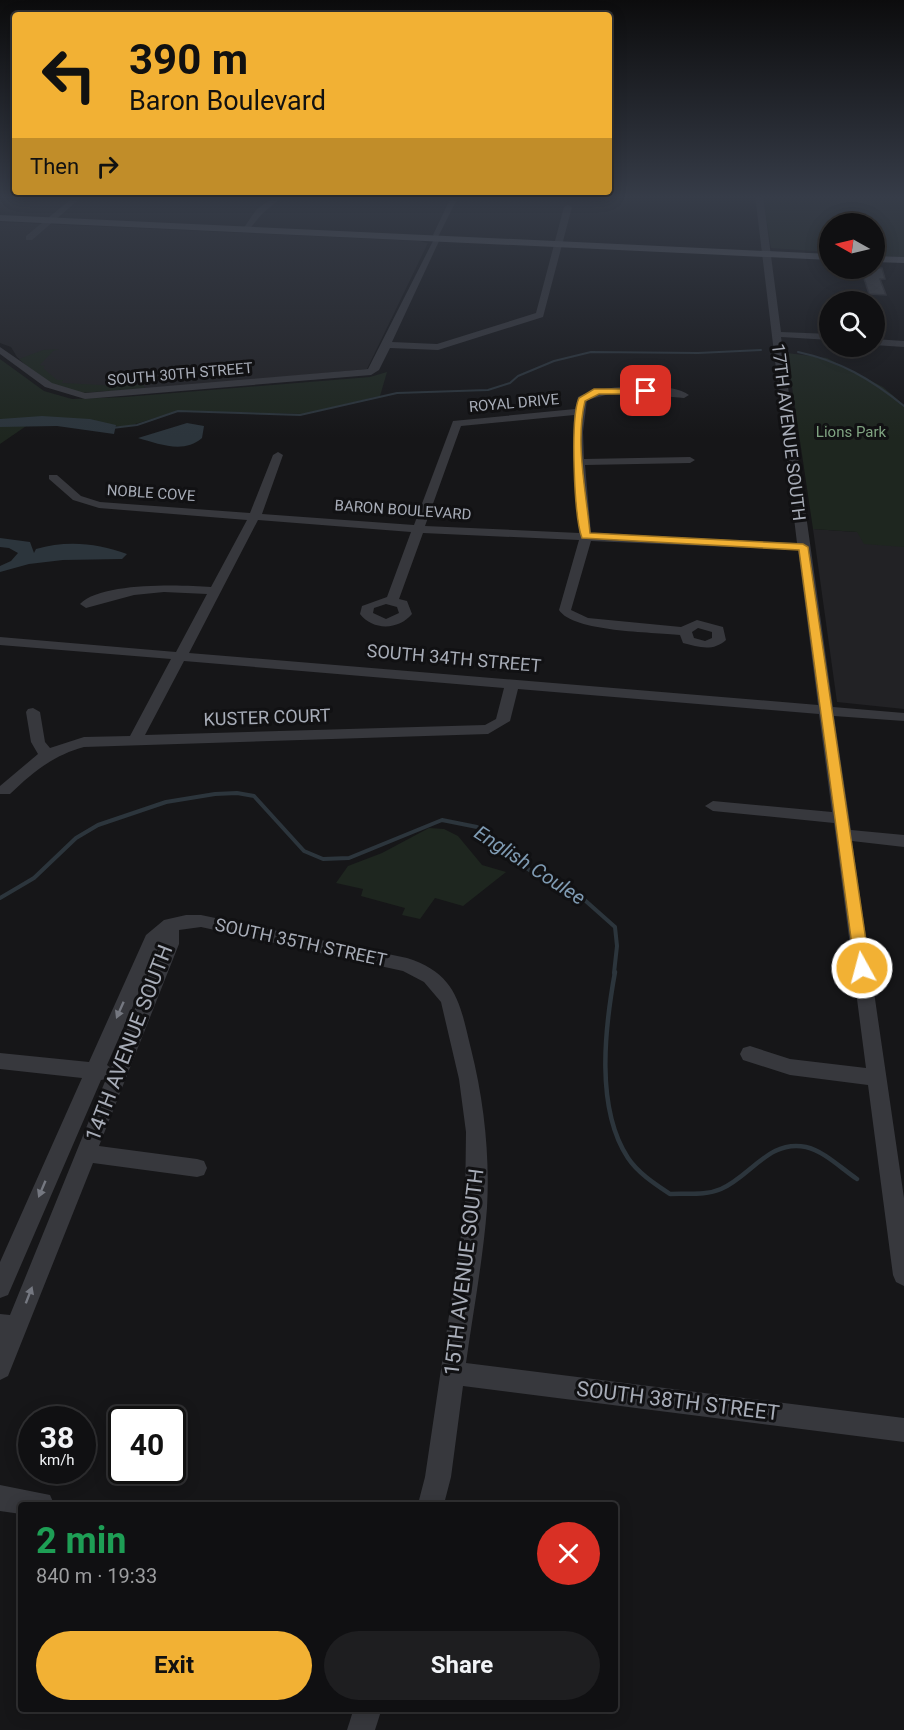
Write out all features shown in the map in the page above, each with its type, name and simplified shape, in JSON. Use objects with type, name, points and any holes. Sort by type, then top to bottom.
[{"type":"street","points":[[418,276],[387,345],[438,347],[533,319],[543,310],[551,276]]},
{"type":"street","name":"17TH AVENUE SOUTH","points":[[768,276],[803,547],[904,1275]]},
{"type":"street","points":[[776,335],[819,337]]},
{"type":"street","points":[[885,341],[901,342],[904,355]]},
{"type":"street","name":"SOUTH 30TH STREET","points":[[0,350],[44,385],[65,393],[85,396],[353,374],[376,368],[387,345]]},
{"type":"street","points":[[684,395],[663,391],[597,391],[582,399],[578,412],[579,462],[585,536],[565,610],[569,616],[586,622],[684,632]]},
{"type":"street","name":"ROYAL DRIVE","points":[[420,529],[457,423],[578,412]]},
{"type":"street","points":[[135,740],[255,516],[278,455]]},
{"type":"street","points":[[579,462],[690,460]]},
{"type":"street","name":"NOBLE COVE","points":[[53,477],[77,498],[99,505],[255,516]]},
{"type":"street","name":"BARON BOULEVARD","points":[[255,516],[420,529],[803,547]]},
{"type":"street","points":[[392,600],[420,529]]},
{"type":"street","points":[[86,604],[108,595],[141,588],[214,591]]},
{"type":"street","name":"SOUTH 34TH STREET","points":[[0,641],[180,654],[904,717]]},
{"type":"street","name":"KUSTER COURT","points":[[5,790],[34,761],[46,754],[84,742],[477,731],[497,726],[503,721],[512,683]]},
{"type":"street","points":[[33,712],[38,742],[46,754]]},
{"type":"street","points":[[712,806],[843,827],[904,841]]},
{"type":"street","name":"SOUTH 35TH STREET","points":[[170,925],[182,921],[201,921],[230,926],[374,956],[407,965],[430,977]]},
{"type":"street","name":"14TH AVENUE SOUTH","points":[[0,1287],[152,940],[170,925]]},
{"type":"street","name":"14TH AVENUE SOUTH","points":[[0,1368],[9,1326],[86,1153],[170,944],[170,925]]},
{"type":"street","name":"15TH AVENUE SOUTH","points":[[430,977],[450,999],[455,1015],[476,1132],[476,1208],[453,1373],[431,1502]]},
{"type":"street","points":[[750,1054],[790,1067],[877,1078]]},
{"type":"street","points":[[0,1061],[119,1074]]},
{"type":"street","points":[[86,1153],[197,1168]]},
{"type":"street","name":"SOUTH 38TH STREET","points":[[453,1373],[904,1430]]},
{"type":"street","points":[[0,1498],[27,1502]]},
{"type":"street","points":[[361,1730],[367,1712]]},
{"type":"shaded area","points":[[0,276],[412,276],[367,369],[115,393],[45,382],[17,357],[11,347],[0,343]]},
{"type":"shaded area","points":[[42,416],[90,419],[116,425],[114,434],[57,426],[0,427],[0,419]]},
{"type":"shaded area","points":[[187,423],[204,426],[202,438],[187,446],[171,446],[138,438]]},
{"type":"shaded area","points":[[813,529],[857,532],[904,547],[904,709],[837,702]]},
{"type":"shaded area","points":[[0,538],[30,542],[34,553],[36,549],[47,546],[82,544],[105,547],[127,554],[122,559],[63,560],[29,564],[0,572],[0,566],[11,561],[18,553],[9,548],[0,547]]},
{"type":"green space","points":[[59,349],[53,351],[40,365],[45,366],[43,368],[57,380],[63,380],[62,383],[143,385],[145,388],[81,393],[45,382],[19,359],[43,350]]},
{"type":"green space","name":"Lions Park","points":[[787,353],[827,358],[883,387],[904,405],[904,547],[864,544],[857,532],[813,529]]},
{"type":"green space","points":[[0,359],[44,391],[72,399],[125,397],[370,377],[387,372],[380,396],[303,414],[178,411],[129,426],[84,428],[35,420],[0,444]]},
{"type":"green space","points":[[429,828],[444,829],[458,836],[482,865],[506,872],[463,906],[435,898],[420,919],[402,915],[405,908],[361,896],[363,889],[336,883],[348,866],[382,853]]},
{"type":"building","points":[[864,279],[880,279],[884,291],[868,291]]},
{"type":"waterway","points":[[112,428],[137,425],[178,411],[300,415],[397,393],[488,390],[510,383],[518,376],[554,361],[591,352],[698,353],[761,350]]},
{"type":"waterway","points":[[798,352],[828,360],[854,372],[904,406]]},
{"type":"waterway","name":"English Coulee","points":[[0,898],[34,878],[76,838],[98,825],[166,802],[237,793],[254,796],[304,851],[323,859],[349,858],[442,820],[477,827],[507,855],[531,871],[570,887],[615,927],[617,946],[614,973]]},
{"type":"waterway","name":"English Coulee","points":[[615,972],[606,1042],[607,1092],[618,1138],[628,1158],[642,1173],[670,1194],[709,1193],[731,1183],[770,1154],[781,1148],[793,1146],[806,1147],[819,1152],[857,1179]]},
{"type":"route","points":[[646,391],[597,391],[589,393],[582,399],[578,412],[579,462],[585,536],[803,547],[827,702],[862,968]]}]
